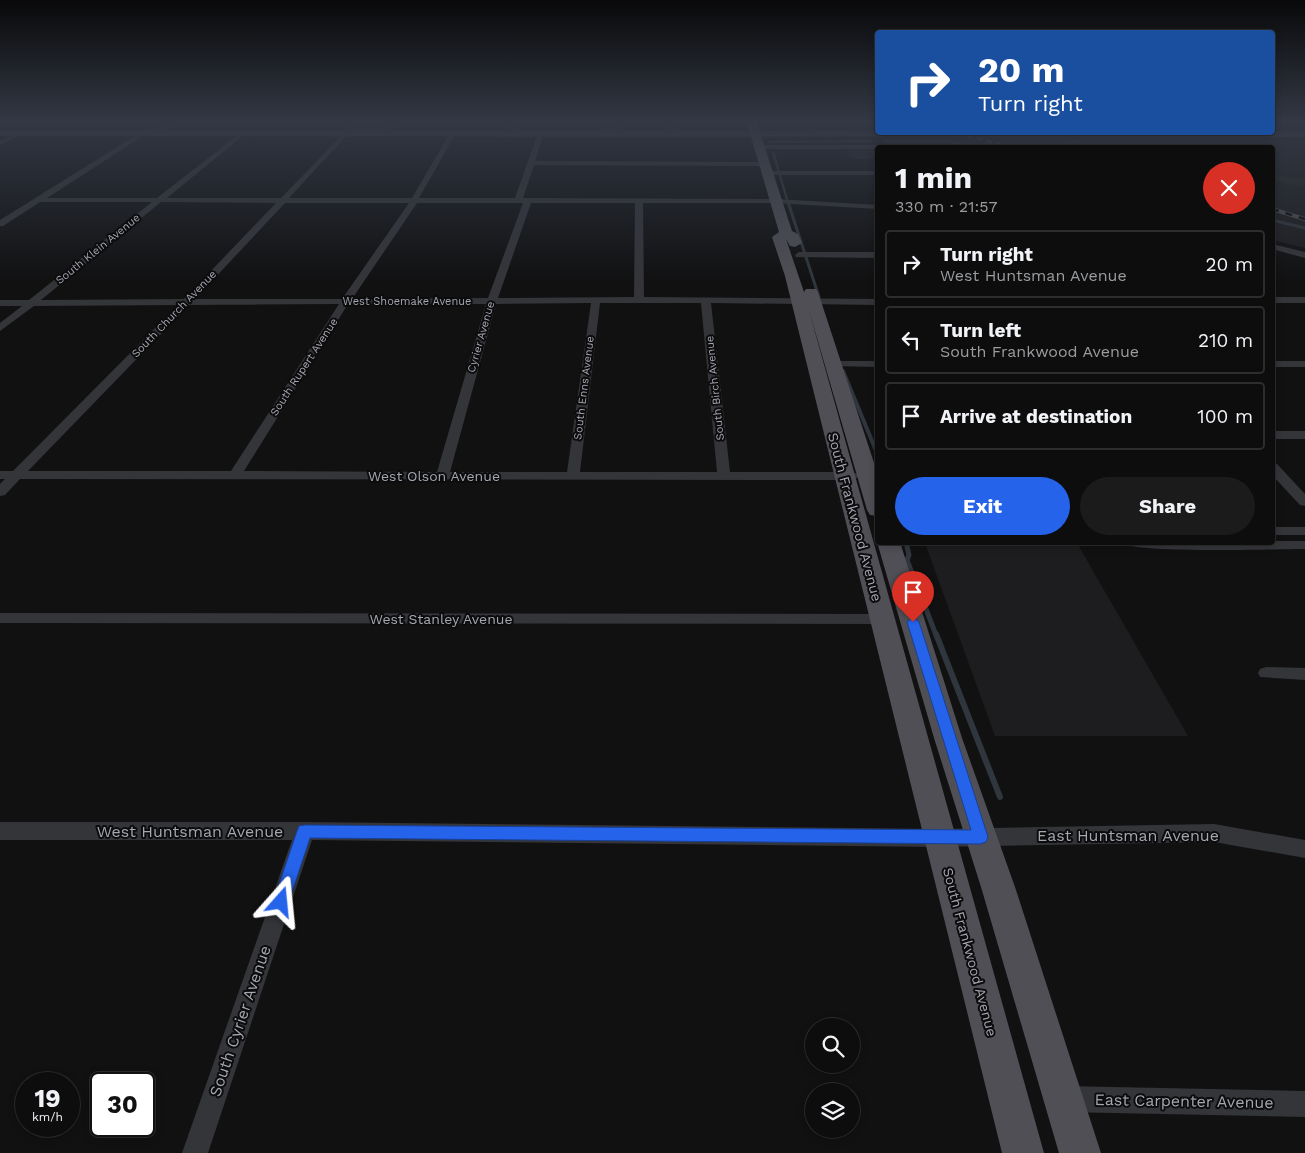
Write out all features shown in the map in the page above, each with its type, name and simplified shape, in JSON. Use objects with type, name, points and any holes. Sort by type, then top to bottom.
[{"type":"main road","name":"South Frankwood Avenue","points":[[768,174],[786,233],[793,237],[799,254],[806,302],[875,501]]},
{"type":"main road","name":"South Frankwood Avenue","points":[[786,233],[779,237],[834,364],[867,476],[882,619],[909,713],[940,838],[1024,1153]]},
{"type":"main road","name":"South Frankwood Avenue","points":[[889,545],[980,837],[998,887],[1080,1153]]},
{"type":"street","points":[[0,224],[78,174]]},
{"type":"street","name":"South Klein Avenue","points":[[0,328],[191,174]]},
{"type":"street","name":"South Church Avenue","points":[[0,492],[187,302],[308,174]]},
{"type":"street","name":"South Rupert Avenue","points":[[235,475],[345,302],[414,201],[430,174]]},
{"type":"street","name":"Cyrier Avenue","points":[[442,476],[492,300],[523,201],[529,174]]},
{"type":"street","points":[[36,200],[775,201],[875,207]]},
{"type":"street","points":[[638,300],[640,201]]},
{"type":"street","points":[[1275,247],[1304,255]]},
{"type":"street","points":[[799,254],[875,254]]},
{"type":"street","points":[[1275,254],[1304,255]]},
{"type":"street","name":"West Shoemake Avenue","points":[[0,303],[492,300],[875,302]]},
{"type":"street","name":"South Enns Avenue","points":[[572,476],[596,300]]},
{"type":"street","name":"South Birch Avenue","points":[[706,300],[724,477]]},
{"type":"street","points":[[1275,300],[1305,300]]},
{"type":"street","points":[[834,364],[875,364]]},
{"type":"street","points":[[1275,364],[1305,364]]},
{"type":"street","points":[[1275,435],[1305,435]]},
{"type":"street","points":[[1275,470],[1305,502]]},
{"type":"street","name":"West Olson Avenue","points":[[0,475],[867,476]]},
{"type":"street","points":[[1275,530],[1305,531]]},
{"type":"street","points":[[1172,545],[1305,545]]},
{"type":"street","name":"West Stanley Avenue","points":[[0,618],[882,619]]},
{"type":"street","points":[[1266,673],[1305,674]]},
{"type":"street","name":"West Huntsman Avenue","points":[[0,831],[305,831],[980,837]]},
{"type":"street","name":"South Cyrier Avenue","points":[[195,1153],[305,831]]},
{"type":"street","name":"East Huntsman Avenue","points":[[980,837],[1214,832],[1305,849]]},
{"type":"street","name":"East Carpenter Avenue","points":[[1064,1099],[1305,1104]]},
{"type":"shaded area","points":[[1275,174],[1275,174],[1305,174],[1305,179]]},
{"type":"shaded area","points":[[1275,174],[1305,179],[1305,188],[1275,181]]},
{"type":"shaded area","points":[[1275,181],[1305,188],[1305,248],[1275,240]]},
{"type":"shaded area","points":[[926,545],[1078,545],[1188,736],[995,736]]},
{"type":"waterway","points":[[779,174],[789,206]]},
{"type":"waterway","points":[[789,205],[819,297]]},
{"type":"waterway","points":[[1275,221],[1305,228]]},
{"type":"waterway","points":[[843,371],[875,448]]},
{"type":"waterway","points":[[907,545],[909,555],[907,560],[936,635]]},
{"type":"waterway","points":[[936,634],[1000,797]]},
{"type":"railway","points":[[1275,210],[1305,219]]},
{"type":"route","points":[[281,902],[305,831],[980,837],[913,622]]}]
